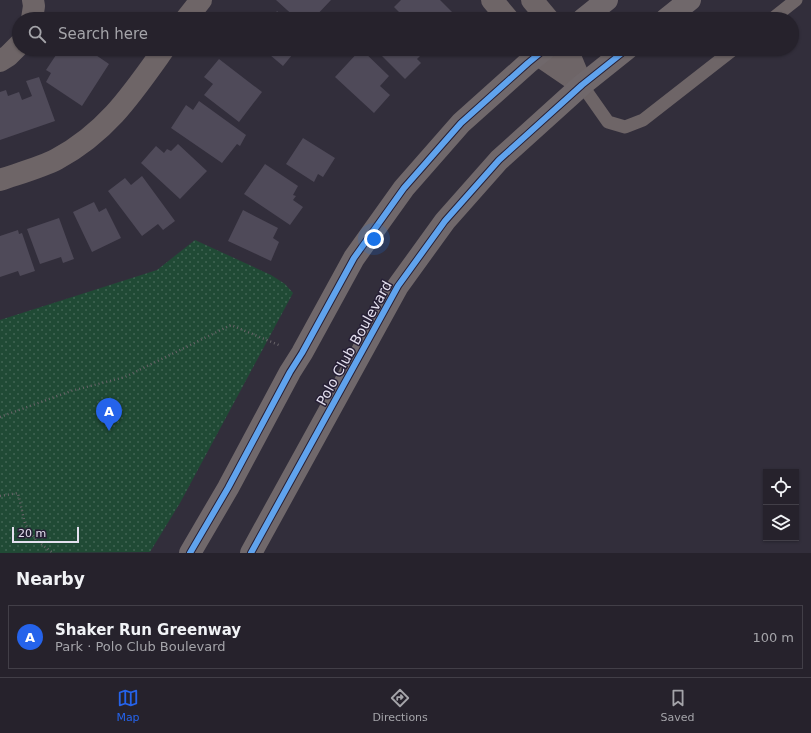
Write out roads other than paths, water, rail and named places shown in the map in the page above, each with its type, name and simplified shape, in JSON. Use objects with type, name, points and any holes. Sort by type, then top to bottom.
[{"type":"street","points":[[33,12],[34,0]]},
{"type":"street","points":[[192,12],[201,0]]},
{"type":"street","points":[[492,0],[502,12]]},
{"type":"street","points":[[532,0],[542,12]]},
{"type":"street","points":[[592,12],[607,0]]},
{"type":"street","points":[[675,12],[690,0]]},
{"type":"street","points":[[0,61],[12,52]]},
{"type":"street","points":[[0,180],[56,160],[87,141],[128,100],[159,56]]},
{"type":"street","points":[[190,553],[228,488],[290,372],[354,258],[404,188],[461,123],[533,56]]},
{"type":"street","points":[[545,56],[582,84]]},
{"type":"street","points":[[570,56],[582,84]]},
{"type":"street","name":"Polo Club Boulevard","points":[[251,553],[398,286],[445,221],[498,160],[582,84],[619,56]]},
{"type":"lane","points":[[781,12],[796,0]]},
{"type":"lane","points":[[582,84],[608,122],[624,127],[643,120],[725,56]]},
{"type":"place","name":"Shaker Run Greenway","points":[[109,431]]}]
